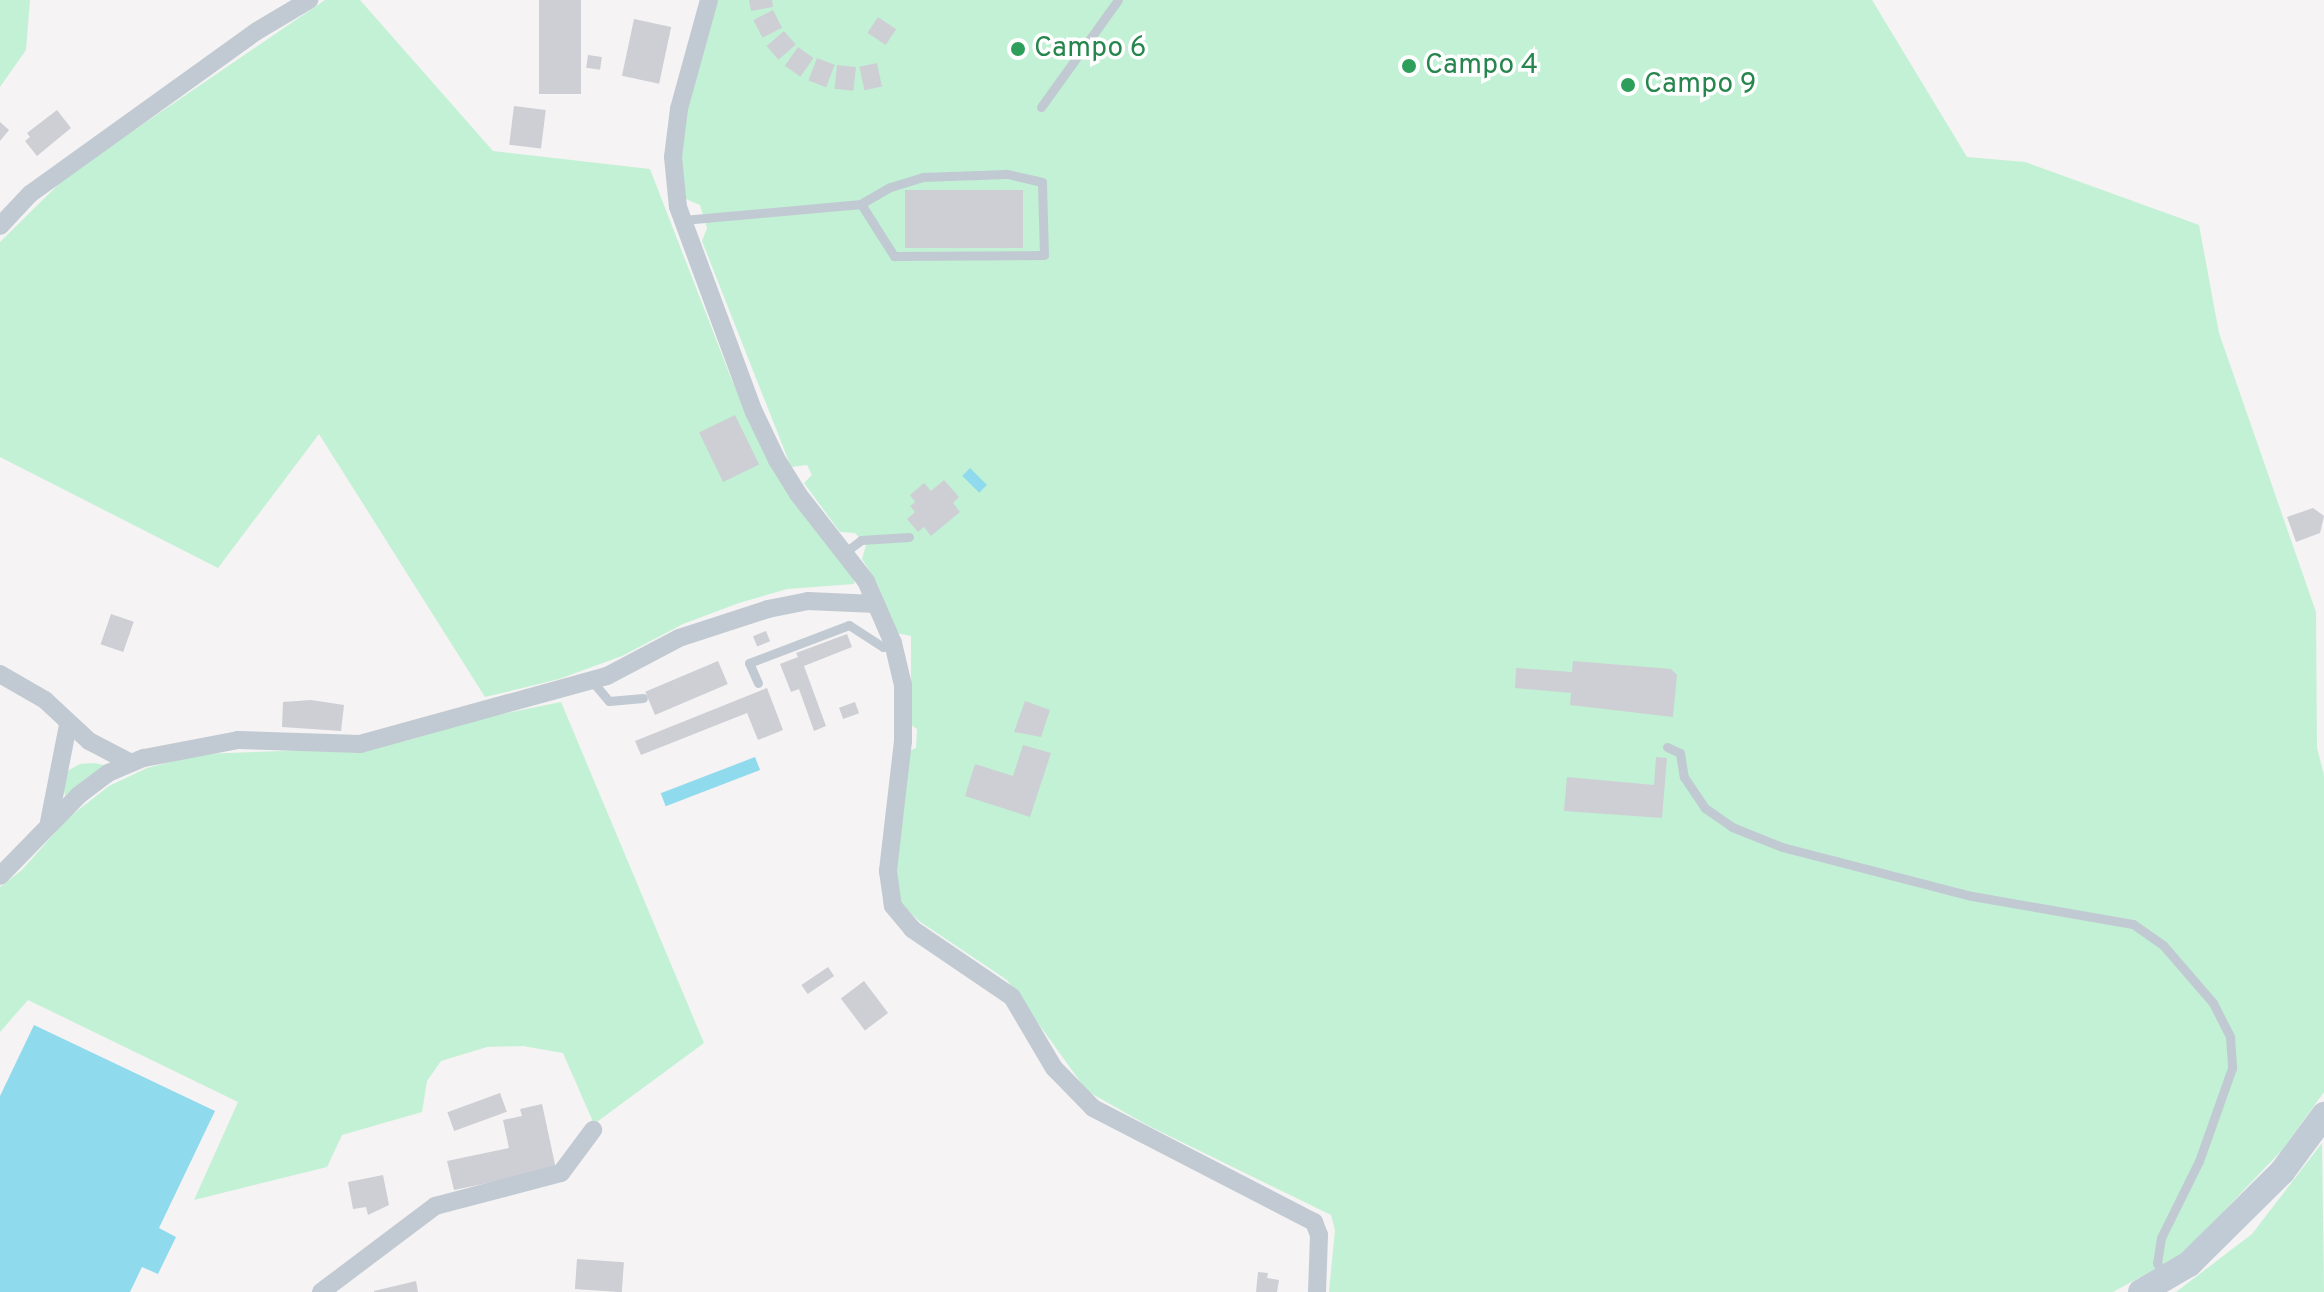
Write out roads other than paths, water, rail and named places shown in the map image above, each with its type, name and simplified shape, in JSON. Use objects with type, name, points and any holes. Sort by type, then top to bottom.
[{"type":"street","points":[[0,226],[30,194],[257,31],[309,0]]},
{"type":"street","points":[[709,0],[678,121],[673,157],[683,220],[760,424],[798,494],[866,581],[893,643],[903,685],[903,741],[888,871],[893,906],[898,917],[1012,997],[1054,1068],[1093,1108],[1314,1222],[1319,1235],[1317,1292]]},
{"type":"street","points":[[0,876],[49,822],[108,773],[131,763],[197,745],[238,740],[360,744],[592,681],[679,638],[768,609],[808,601],[876,604]]},
{"type":"street","points":[[0,674],[45,700],[68,725],[131,763]]},
{"type":"street","points":[[49,822],[68,725]]},
{"type":"street","points":[[2141,1292],[2189,1264],[2282,1172],[2324,1115]]},
{"type":"street","points":[[321,1292],[435,1206],[561,1173],[593,1130]]},
{"type":"lane","points":[[1041,107],[1118,0]]},
{"type":"lane","points":[[683,220],[861,204],[890,187],[923,177],[1006,174],[1042,182],[1044,255],[894,256],[861,204]]},
{"type":"lane","points":[[844,553],[861,540],[909,537]]},
{"type":"lane","points":[[758,683],[749,663],[849,625],[883,647],[893,643]]},
{"type":"lane","points":[[592,681],[609,701],[643,698]]},
{"type":"lane","points":[[1667,747],[1680,753],[1684,777],[1705,808],[1732,827],[1782,847],[1972,896],[2133,924],[2163,945],[2213,1003],[2230,1037],[2232,1068],[2199,1161],[2161,1238],[2157,1263],[2165,1279]]},
{"type":"water","points":[[970,468],[987,485],[979,493],[962,476]]},
{"type":"water","points":[[755,757],[760,770],[666,806],[661,793]]},
{"type":"water","points":[[34,1025],[215,1111],[159,1228],[176,1237],[158,1274],[142,1267],[130,1292],[0,1292],[0,1096]]},
{"type":"place","name":"Campo 6","points":[[1018,49]]},
{"type":"place","name":"Campo 4","points":[[1409,66]]},
{"type":"place","name":"Campo 9","points":[[1628,85]]}]
